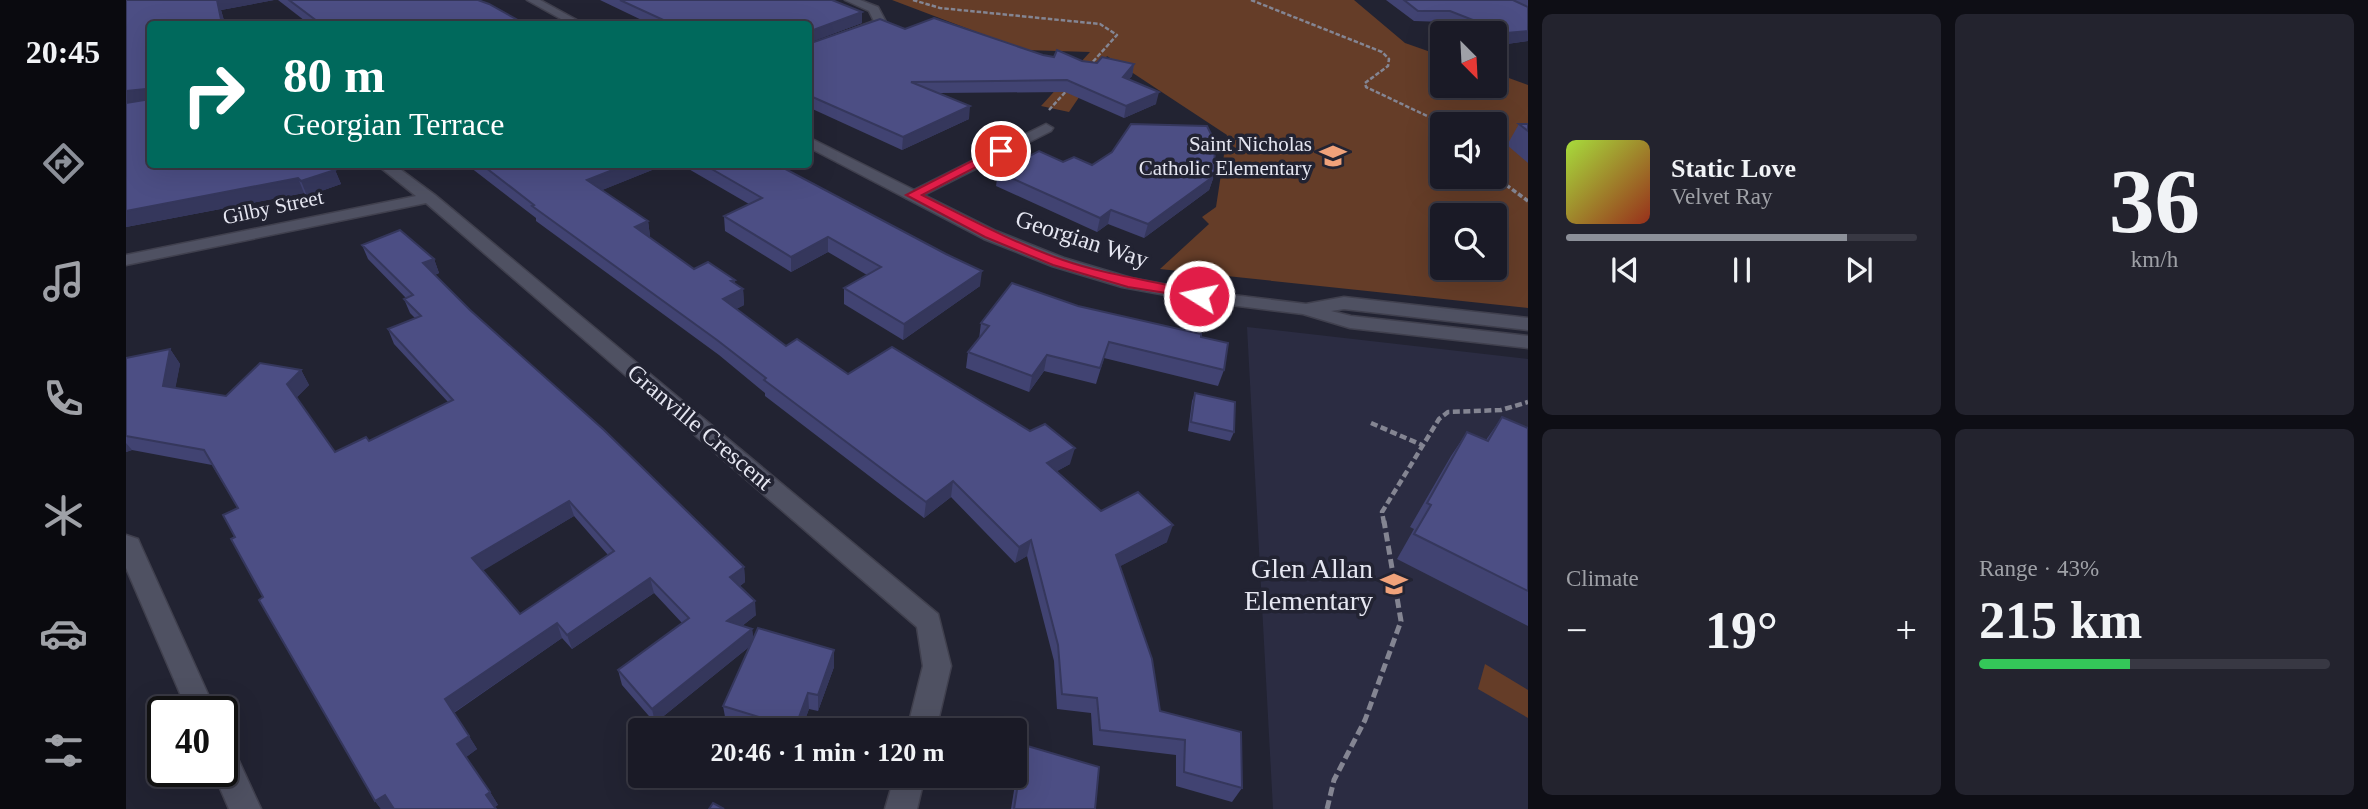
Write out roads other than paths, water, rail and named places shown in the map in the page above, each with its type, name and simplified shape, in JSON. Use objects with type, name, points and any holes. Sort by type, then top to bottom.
[{"type":"street","points":[[532,0],[569,21]]},
{"type":"street","points":[[812,49],[871,28],[880,22],[874,9],[850,0]]},
{"type":"street","points":[[912,195],[1046,128]]},
{"type":"street","name":"Georgian Way","points":[[812,143],[990,235],[1058,262],[1128,283],[1199,296],[1305,309],[1350,322],[1528,342]]},
{"type":"street","name":"Granville Crescent","points":[[388,168],[429,198],[929,622],[937,666],[924,718]]},
{"type":"street","name":"Gilby Street","points":[[126,260],[429,198]]},
{"type":"street","points":[[1305,309],[1344,303],[1528,324]]},
{"type":"street","points":[[126,545],[129,546],[195,696]]},
{"type":"street","points":[[235,787],[245,809]]},
{"type":"street","points":[[901,809],[906,788]]},
{"type":"place","name":"Saint Nicholas Catholic Elementary","points":[[1333,156]]},
{"type":"place","name":"Glen Allan Elementary","points":[[1394,584]]}]
